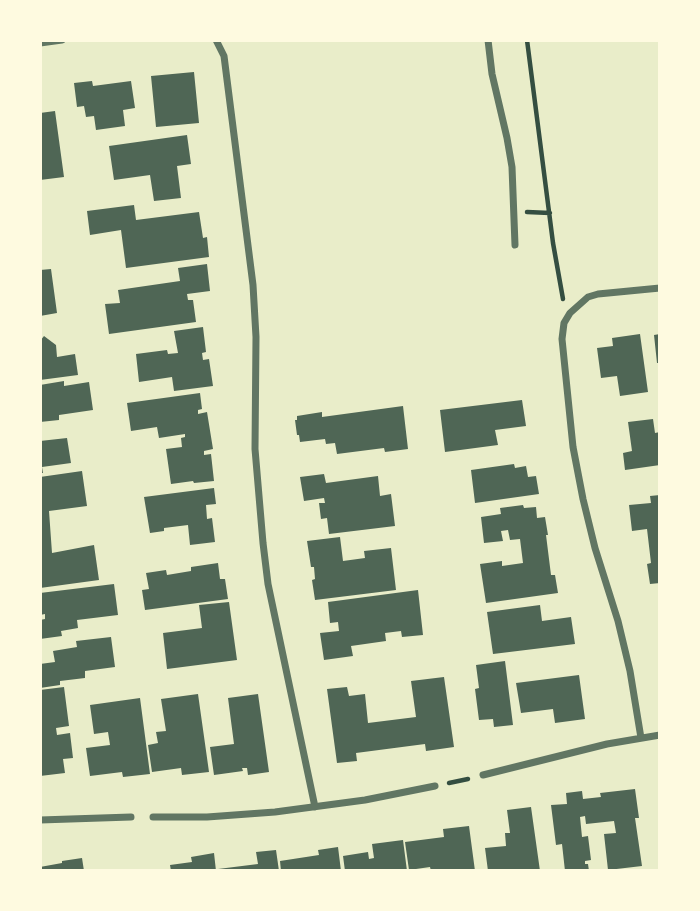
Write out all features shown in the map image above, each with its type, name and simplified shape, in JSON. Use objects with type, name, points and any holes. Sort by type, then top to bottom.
[{"type":"street","points":[[40,43],[62,40]]},
{"type":"street","points":[[216,40],[224,56],[253,285],[256,449],[268,584],[314,807]]},
{"type":"street","points":[[488,40],[492,74],[512,167],[515,245]]},
{"type":"street","points":[[641,738],[630,671],[618,621],[583,499],[573,447],[562,339],[564,323],[570,313],[588,297],[660,288]]},
{"type":"street","points":[[483,775],[607,744],[660,735]]},
{"type":"street","points":[[153,817],[243,815],[388,796],[435,786]]},
{"type":"street","points":[[40,820],[131,817]]},
{"type":"path","points":[[527,40],[553,243],[563,299],[570,313]]},
{"type":"path","points":[[435,786],[483,775]]},
{"type":"building","points":[[194,72],[199,123],[156,127],[151,76]]},
{"type":"building","points":[[92,81],[93,86],[131,81],[135,108],[123,110],[125,126],[96,130],[94,116],[86,117],[84,106],[77,107],[74,83]]},
{"type":"building","points":[[55,111],[64,177],[40,180],[40,113]]},
{"type":"building","points":[[187,135],[191,164],[177,166],[181,198],[154,201],[150,175],[114,180],[109,146]]},
{"type":"building","points":[[134,205],[136,220],[199,212],[203,238],[207,237],[209,257],[126,268],[121,230],[90,235],[87,211]]},
{"type":"building","points":[[207,264],[210,291],[187,294],[188,300],[193,300],[196,322],[109,334],[105,304],[120,303],[118,290],[180,281],[178,268]]},
{"type":"building","points":[[51,269],[57,313],[40,316],[40,270]]},
{"type":"building","points":[[203,327],[206,352],[202,353],[203,360],[209,359],[213,386],[174,391],[172,377],[139,382],[136,354],[167,350],[168,354],[178,353],[174,331]]},
{"type":"building","points":[[640,334],[648,392],[620,396],[617,376],[601,378],[597,348],[613,346],[612,338]]},
{"type":"building","points":[[660,334],[660,363],[657,363],[654,335]]},
{"type":"building","points":[[44,336],[56,345],[57,357],[75,354],[78,375],[40,380],[40,341]]},
{"type":"building","points":[[64,381],[64,386],[89,382],[93,410],[59,415],[59,420],[40,422],[40,385]]},
{"type":"building","points":[[200,393],[202,409],[198,410],[198,414],[207,412],[213,449],[204,451],[204,455],[211,454],[214,481],[171,484],[166,449],[182,447],[181,438],[185,437],[185,434],[159,438],[157,427],[131,431],[127,403]]},
{"type":"building","points":[[522,400],[526,426],[495,430],[498,445],[445,452],[440,410]]},
{"type":"building","points":[[403,406],[408,449],[385,452],[384,448],[337,454],[335,443],[326,444],[325,439],[300,442],[297,435],[297,416],[322,412],[322,417]]},
{"type":"building","points":[[653,419],[655,433],[660,432],[660,465],[625,470],[623,453],[632,451],[628,422]]},
{"type":"building","points":[[67,438],[71,463],[42,467],[43,473],[40,473],[40,441]]},
{"type":"building","points":[[514,464],[515,468],[526,466],[528,477],[536,476],[539,494],[475,503],[471,470]]},
{"type":"building","points":[[82,471],[87,506],[49,511],[52,553],[94,545],[99,580],[40,588],[40,477]]},
{"type":"building","points":[[324,474],[326,483],[378,476],[380,496],[391,494],[395,526],[329,534],[327,518],[321,519],[319,503],[325,503],[324,498],[304,501],[300,477]]},
{"type":"building","points":[[214,488],[216,504],[206,505],[207,519],[212,518],[215,542],[190,545],[188,525],[150,533],[144,497]]},
{"type":"building","points":[[660,495],[660,583],[650,584],[647,564],[651,563],[647,529],[632,531],[629,505],[651,503],[650,496]]},
{"type":"building","points":[[523,505],[524,508],[536,507],[537,518],[545,517],[551,575],[555,575],[558,593],[486,603],[480,564],[502,561],[502,566],[523,563],[520,539],[510,540],[508,530],[501,531],[503,541],[484,543],[481,517],[501,514],[500,508]]},
{"type":"building","points":[[340,537],[343,561],[365,558],[364,551],[391,548],[396,590],[315,600],[312,580],[315,579],[314,567],[311,567],[307,541]]},
{"type":"building","points":[[218,563],[220,579],[225,579],[228,599],[145,610],[142,590],[149,589],[146,573],[166,570],[167,575],[191,571],[191,567]]},
{"type":"building","points":[[114,584],[118,615],[77,620],[78,628],[61,631],[62,636],[40,639],[40,620],[45,619],[45,614],[40,615],[40,593]]},
{"type":"building","points":[[418,590],[423,635],[402,637],[401,631],[385,633],[386,641],[351,646],[353,656],[324,660],[320,633],[339,631],[338,622],[330,623],[328,602]]},
{"type":"building","points":[[229,602],[237,660],[167,669],[163,633],[202,628],[199,605]]},
{"type":"building","points":[[540,605],[542,621],[571,617],[575,644],[493,654],[487,612]]},
{"type":"building","points":[[111,637],[115,667],[85,671],[85,678],[60,681],[60,685],[40,688],[40,664],[55,662],[53,651],[77,647],[76,641]]},
{"type":"building","points":[[505,661],[513,725],[494,727],[493,719],[479,720],[475,689],[479,688],[476,665]]},
{"type":"building","points":[[579,675],[585,719],[555,723],[553,709],[521,713],[516,683]]},
{"type":"building","points":[[444,677],[454,747],[426,751],[425,744],[356,753],[357,761],[337,763],[327,689],[347,687],[349,696],[365,694],[368,723],[416,717],[411,681]]},
{"type":"building","points":[[64,687],[69,726],[56,728],[57,735],[70,733],[73,758],[63,759],[65,773],[40,776],[40,690]]},
{"type":"building","points":[[198,694],[209,772],[182,775],[181,768],[152,772],[148,745],[158,743],[156,732],[166,731],[161,699]]},
{"type":"building","points":[[258,694],[269,772],[248,775],[247,768],[242,768],[243,771],[214,775],[210,747],[234,744],[228,698]]},
{"type":"building","points":[[140,698],[150,774],[123,777],[122,772],[90,776],[86,748],[110,745],[108,732],[94,734],[90,705]]},
{"type":"building","points":[[635,789],[639,818],[635,818],[642,866],[608,870],[604,834],[616,833],[614,821],[586,824],[585,816],[580,817],[582,837],[588,836],[591,860],[585,861],[585,864],[588,864],[589,871],[565,871],[562,844],[556,845],[551,805],[567,804],[566,793],[582,791],[583,799],[601,797],[600,793]]},
{"type":"building","points":[[531,807],[540,871],[488,871],[485,848],[506,846],[505,833],[510,833],[507,810]]},
{"type":"building","points":[[469,826],[475,871],[431,871],[430,867],[409,870],[405,842],[444,837],[443,829]]},
{"type":"building","points":[[403,840],[407,871],[345,871],[343,856],[368,852],[369,859],[374,858],[372,844]]},
{"type":"building","points":[[338,847],[341,871],[281,871],[280,861],[319,855],[318,850]]},
{"type":"building","points":[[276,850],[279,871],[218,871],[258,864],[256,852]]},
{"type":"building","points":[[214,853],[216,871],[171,871],[170,865],[192,862],[191,857]]},
{"type":"building","points":[[82,858],[84,871],[40,871],[40,867]]}]
